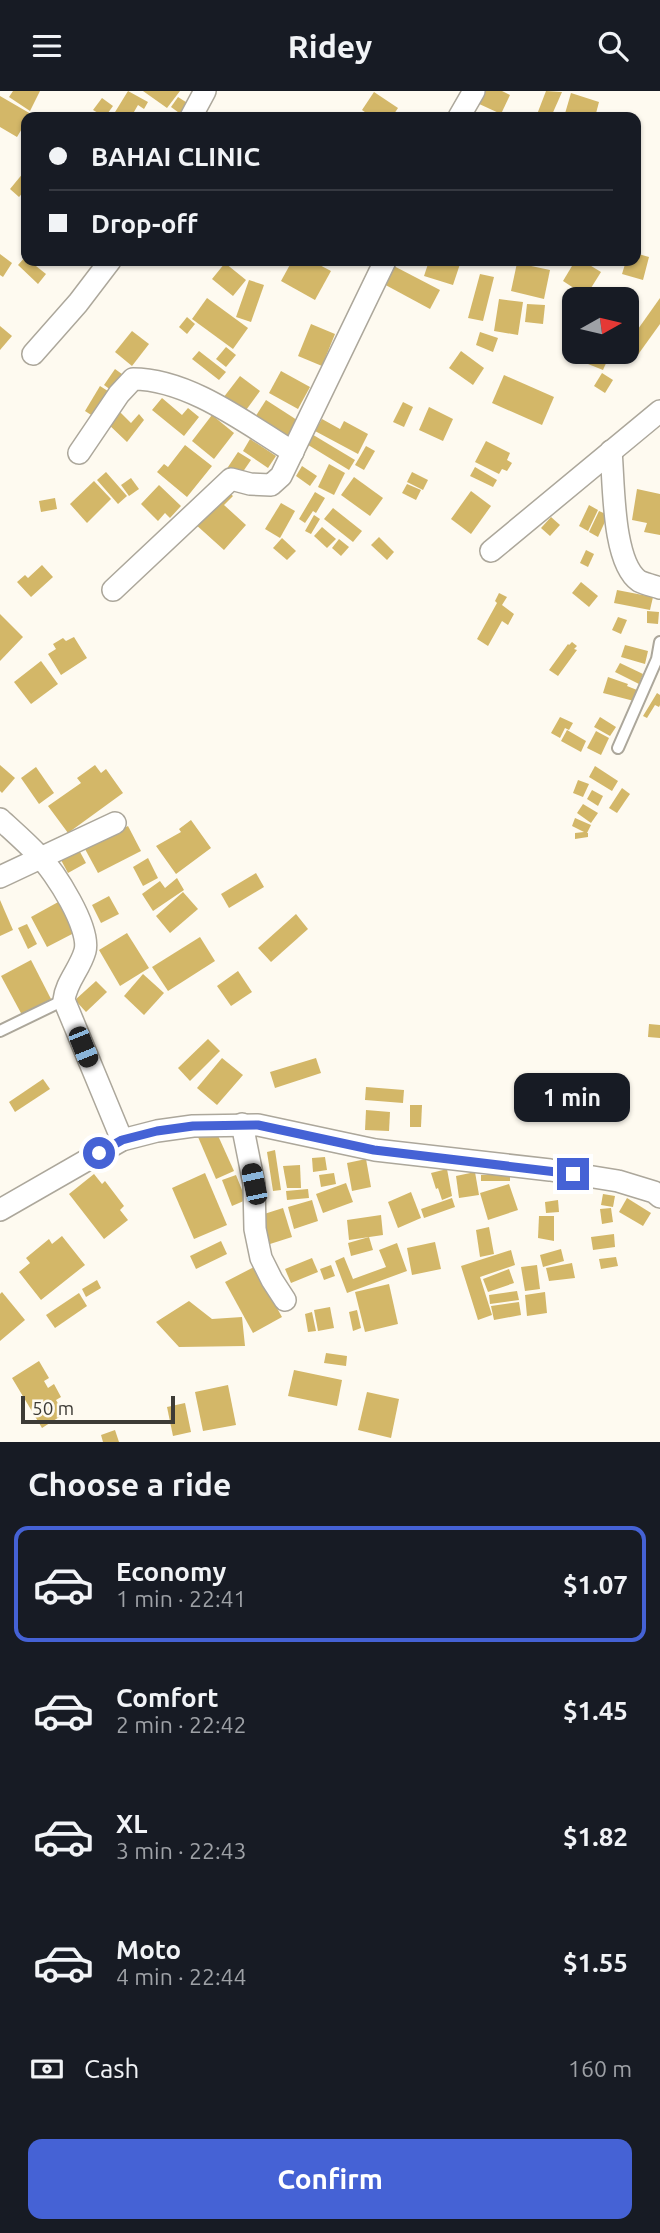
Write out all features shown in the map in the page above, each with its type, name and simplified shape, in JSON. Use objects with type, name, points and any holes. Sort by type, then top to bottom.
[{"type":"street","points":[[194,112],[205,91]]},
{"type":"street","points":[[462,112],[474,91]]},
{"type":"street","points":[[33,353],[78,303],[106,266]]},
{"type":"street","points":[[113,590],[226,482],[231,479],[250,484],[271,485],[281,476],[383,266]]},
{"type":"street","points":[[79,453],[119,394],[133,379],[147,379],[200,396],[293,452]]},
{"type":"street","points":[[491,551],[660,411]]},
{"type":"street","points":[[611,451],[616,511],[625,563],[639,581],[660,588]]},
{"type":"street","points":[[0,819],[41,858],[77,915],[85,937],[86,949],[65,991],[64,1000],[122,1140]]},
{"type":"street","points":[[0,877],[115,823]]},
{"type":"street","points":[[242,1125],[254,1184],[255,1229],[261,1258],[271,1280],[285,1300]]},
{"type":"street","points":[[0,1210],[122,1140],[193,1126],[258,1125],[374,1150],[550,1170],[658,1192]]},
{"type":"lane","points":[[618,748],[657,659],[660,642]]},
{"type":"lane","points":[[0,1031],[64,1000]]},
{"type":"building","points":[[13,91],[40,91],[30,111],[9,97]]},
{"type":"building","points":[[128,91],[148,102],[144,109],[138,105],[134,112],[115,112]]},
{"type":"building","points":[[143,91],[180,91],[167,108]]},
{"type":"building","points":[[482,91],[502,91],[510,95],[502,112],[477,103]]},
{"type":"building","points":[[546,91],[562,92],[553,112],[538,112]]},
{"type":"building","points":[[374,92],[398,108],[395,112],[362,110]]},
{"type":"building","points":[[571,93],[599,102],[596,112],[565,112]]},
{"type":"building","points":[[0,96],[28,112],[21,112],[21,130],[17,137],[0,127]]},
{"type":"building","points":[[178,97],[189,104],[184,112],[178,112],[171,107]]},
{"type":"building","points":[[102,98],[113,106],[109,112],[93,110]]},
{"type":"building","points":[[21,176],[21,195],[19,197],[10,189]]},
{"type":"building","points":[[0,254],[12,263],[3,277],[0,275]]},
{"type":"building","points":[[641,255],[649,257],[643,280],[622,274],[624,266],[641,266]]},
{"type":"building","points":[[21,262],[21,266],[36,266],[46,274],[38,284],[18,265]]},
{"type":"building","points":[[223,266],[229,266],[246,280],[233,296],[212,279]]},
{"type":"building","points":[[289,266],[322,266],[331,271],[315,300],[281,281]]},
{"type":"building","points":[[389,266],[394,266],[440,290],[430,309],[380,282]]},
{"type":"building","points":[[427,266],[459,266],[453,285],[424,276]]},
{"type":"building","points":[[516,266],[550,270],[544,299],[511,291]]},
{"type":"building","points":[[572,266],[591,266],[601,272],[592,287],[572,287],[563,281]]},
{"type":"building","points":[[480,274],[494,277],[483,321],[468,318]]},
{"type":"building","points":[[249,280],[264,285],[251,322],[236,317]]},
{"type":"building","points":[[207,298],[248,328],[233,349],[192,319]]},
{"type":"building","points":[[660,298],[660,324],[639,353],[639,328]]},
{"type":"building","points":[[499,299],[523,302],[518,335],[494,331]]},
{"type":"building","points":[[527,304],[545,305],[543,324],[525,322]]},
{"type":"building","points":[[187,317],[195,324],[187,334],[179,327]]},
{"type":"building","points":[[311,324],[335,334],[322,366],[298,356]]},
{"type":"building","points":[[0,326],[12,336],[0,350]]},
{"type":"building","points":[[132,331],[149,344],[132,366],[115,352]]},
{"type":"building","points":[[480,332],[498,338],[493,352],[476,345]]},
{"type":"building","points":[[226,347],[236,355],[226,367],[216,359]]},
{"type":"building","points":[[199,351],[226,372],[219,380],[192,359]]},
{"type":"building","points":[[461,351],[484,368],[473,385],[449,368]]},
{"type":"building","points":[[588,364],[606,364],[603,370]]},
{"type":"building","points":[[115,369],[126,377],[115,393],[104,385]]},
{"type":"building","points":[[281,371],[310,387],[298,409],[269,393]]},
{"type":"building","points":[[602,373],[613,380],[605,393],[594,386]]},
{"type":"building","points":[[504,375],[554,397],[542,425],[492,403]]},
{"type":"building","points":[[240,376],[260,391],[241,417],[220,402]]},
{"type":"building","points":[[100,386],[111,393],[96,418],[85,411]]},
{"type":"building","points":[[162,398],[182,415],[188,408],[199,417],[184,436],[152,410]]},
{"type":"building","points":[[266,400],[297,420],[284,442],[252,422]]},
{"type":"building","points":[[403,402],[413,407],[404,427],[393,422]]},
{"type":"building","points":[[429,407],[453,419],[443,441],[419,430]]},
{"type":"building","points":[[118,410],[131,423],[139,414],[144,420],[127,442],[106,422]]},
{"type":"building","points":[[212,415],[234,433],[214,459],[192,441]]},
{"type":"building","points":[[322,419],[340,429],[344,421],[368,434],[358,454],[315,431]]},
{"type":"building","points":[[310,433],[355,460],[349,470],[305,443]]},
{"type":"building","points":[[250,439],[276,456],[268,468],[243,451]]},
{"type":"building","points":[[486,441],[510,453],[507,460],[512,463],[507,471],[502,469],[499,474],[475,462]]},
{"type":"building","points":[[185,445],[212,466],[187,497],[157,472],[164,464],[168,467]]},
{"type":"building","points":[[366,446],[375,451],[364,470],[355,465]]},
{"type":"building","points":[[238,452],[251,460],[238,479],[226,470]]},
{"type":"building","points":[[329,464],[345,473],[334,495],[318,487]]},
{"type":"building","points":[[302,466],[317,476],[310,486],[296,476]]},
{"type":"building","points":[[475,467],[497,480],[493,487],[470,476]]},
{"type":"building","points":[[106,472],[127,496],[118,504],[97,480]]},
{"type":"building","points":[[412,472],[428,480],[423,490],[407,482]]},
{"type":"building","points":[[354,477],[383,498],[370,516],[341,495]]},
{"type":"building","points":[[131,478],[139,489],[129,496],[121,485]]},
{"type":"building","points":[[94,481],[111,499],[87,523],[70,504]]},
{"type":"building","points":[[407,484],[421,490],[416,500],[402,493]]},
{"type":"building","points":[[159,485],[181,506],[170,518],[165,513],[158,521],[141,504]]},
{"type":"building","points":[[224,488],[233,496],[224,505],[246,525],[224,550],[194,523]]},
{"type":"building","points":[[637,489],[660,494],[660,535],[644,532],[647,523],[632,520]]},
{"type":"building","points":[[471,491],[491,506],[471,534],[451,519]]},
{"type":"building","points":[[315,492],[325,498],[316,513],[313,511],[305,523],[299,519]]},
{"type":"building","points":[[55,498],[57,509],[41,512],[39,501]]},
{"type":"building","points":[[281,503],[295,511],[280,538],[265,529]]},
{"type":"building","points":[[589,505],[598,510],[588,531],[579,526]]},
{"type":"building","points":[[333,508],[362,531],[353,542],[324,519]]},
{"type":"building","points":[[599,511],[608,515],[598,537],[589,532]]},
{"type":"building","points":[[314,515],[320,519],[311,534],[305,531]]},
{"type":"building","points":[[551,517],[560,525],[550,536],[541,528]]},
{"type":"building","points":[[322,527],[336,539],[327,548],[314,536]]},
{"type":"building","points":[[379,537],[394,552],[387,560],[371,545]]},
{"type":"building","points":[[282,538],[296,551],[287,560],[273,548]]},
{"type":"building","points":[[339,539],[349,547],[341,556],[332,548]]},
{"type":"building","points":[[586,550],[594,554],[588,567],[580,563]]},
{"type":"building","points":[[42,565],[53,577],[31,597],[17,582],[25,575],[28,578]]},
{"type":"building","points":[[581,582],[598,596],[589,607],[572,593]]},
{"type":"building","points":[[617,590],[653,597],[650,610],[614,603]]},
{"type":"building","points":[[499,593],[507,597],[502,605],[514,614],[508,625],[502,621],[488,646],[477,639],[497,603],[495,601]]},
{"type":"building","points":[[647,611],[659,612],[658,624],[647,623]]},
{"type":"building","points":[[0,614],[23,637],[0,661]]},
{"type":"building","points":[[618,617],[627,620],[621,634],[612,630]]},
{"type":"building","points":[[74,637],[87,658],[61,675],[48,654],[56,649],[53,644],[63,638],[66,641]]},
{"type":"building","points":[[572,642],[577,646],[574,649],[577,650],[558,676],[549,670]]},
{"type":"building","points":[[625,645],[648,651],[645,664],[621,657]]},
{"type":"building","points":[[41,661],[58,684],[31,704],[14,682]]},
{"type":"building","points":[[620,663],[643,674],[639,684],[615,672]]},
{"type":"building","points":[[608,677],[637,690],[634,701],[603,693]]},
{"type":"building","points":[[657,693],[660,695],[659,707],[655,705],[647,718],[643,716]]},
{"type":"building","points":[[560,717],[573,723],[569,730],[565,728],[560,738],[551,733]]},
{"type":"building","points":[[600,717],[616,727],[610,736],[594,727]]},
{"type":"building","points":[[567,730],[586,741],[581,752],[561,741]]},
{"type":"building","points":[[596,731],[609,738],[601,755],[587,748]]},
{"type":"building","points":[[0,765],[15,778],[2,793],[0,791]]},
{"type":"building","points":[[95,765],[101,773],[106,769],[123,793],[68,833],[48,806],[81,783],[77,778]]},
{"type":"building","points":[[595,766],[618,781],[612,791],[589,777]]},
{"type":"building","points":[[36,767],[54,793],[39,804],[21,778]]},
{"type":"building","points":[[578,780],[589,784],[583,797],[573,793]]},
{"type":"building","points":[[622,788],[630,794],[617,813],[609,808]]},
{"type":"building","points":[[592,790],[603,796],[598,806],[587,799]]},
{"type":"building","points":[[583,804],[598,813],[591,823],[577,813]]},
{"type":"building","points":[[575,818],[591,825],[588,837],[575,839],[575,833],[584,832],[572,826]]},
{"type":"building","points":[[191,820],[211,848],[176,874],[156,846],[181,832],[179,829]]},
{"type":"building","points":[[128,826],[141,851],[98,873],[85,849]]},
{"type":"building","points":[[79,850],[86,863],[68,873],[61,860]]},
{"type":"building","points":[[148,858],[158,878],[143,886],[133,867]]},
{"type":"building","points":[[256,873],[264,887],[229,908],[221,894]]},
{"type":"building","points":[[177,878],[184,890],[153,911],[142,894],[160,881],[165,888]]},
{"type":"building","points":[[183,892],[198,909],[170,933],[156,916]]},
{"type":"building","points":[[109,896],[119,914],[101,923],[92,905]]},
{"type":"building","points":[[0,900],[13,930],[0,936]]},
{"type":"building","points":[[60,901],[76,932],[47,947],[31,917]]},
{"type":"building","points":[[296,914],[308,929],[271,962],[258,948]]},
{"type":"building","points":[[27,924],[37,944],[28,949],[18,928]]},
{"type":"building","points":[[127,933],[149,968],[120,986],[99,950]]},
{"type":"building","points":[[200,937],[215,961],[168,991],[152,967]]},
{"type":"building","points":[[31,960],[51,999],[22,1015],[1,976]]},
{"type":"building","points":[[238,971],[252,992],[231,1006],[217,986]]},
{"type":"building","points":[[143,974],[164,993],[144,1015],[124,996]]},
{"type":"building","points":[[96,981],[107,992],[86,1012],[75,1000]]},
{"type":"building","points":[[649,1024],[660,1025],[660,1038],[648,1037]]},
{"type":"building","points":[[208,1039],[220,1051],[190,1081],[178,1068]]},
{"type":"building","points":[[222,1058],[243,1075],[217,1105],[197,1088]]},
{"type":"building","points":[[316,1058],[321,1073],[275,1088],[270,1072]]},
{"type":"building","points":[[43,1079],[50,1089],[15,1112],[9,1102]]},
{"type":"building","points":[[366,1087],[404,1090],[403,1103],[365,1100]]},
{"type":"building","points":[[410,1105],[422,1105],[421,1127],[410,1127]]},
{"type":"building","points":[[366,1110],[390,1112],[389,1131],[365,1130]]},
{"type":"building","points":[[215,1129],[234,1171],[216,1179],[198,1137]]},
{"type":"building","points":[[275,1150],[281,1190],[273,1191],[267,1152]]},
{"type":"building","points":[[325,1157],[327,1170],[313,1172],[312,1158]]},
{"type":"building","points":[[366,1159],[371,1187],[352,1191],[347,1163]]},
{"type":"building","points":[[300,1165],[301,1188],[287,1188],[283,1166]]},
{"type":"building","points":[[447,1169],[452,1196],[442,1200],[431,1173]]},
{"type":"building","points":[[475,1172],[479,1195],[459,1198],[456,1176]]},
{"type":"building","points":[[205,1173],[227,1225],[194,1239],[172,1188]]},
{"type":"building","points":[[334,1173],[336,1184],[321,1187],[319,1175]]},
{"type":"building","points":[[94,1174],[102,1184],[105,1181],[124,1206],[120,1210],[128,1220],[104,1239],[69,1194]]},
{"type":"building","points":[[510,1174],[510,1181],[481,1181],[481,1175]]},
{"type":"building","points":[[236,1175],[246,1200],[232,1206],[222,1180]]},
{"type":"building","points":[[346,1183],[353,1202],[323,1213],[316,1194]]},
{"type":"building","points":[[509,1184],[518,1210],[488,1220],[480,1193]]},
{"type":"building","points":[[308,1189],[309,1198],[287,1200],[286,1191]]},
{"type":"building","points":[[411,1192],[421,1218],[398,1228],[388,1202]]},
{"type":"building","points":[[603,1194],[615,1196],[613,1207],[601,1205]]},
{"type":"building","points":[[452,1198],[455,1207],[424,1218],[421,1209]]},
{"type":"building","points":[[627,1198],[651,1213],[643,1226],[619,1212]]},
{"type":"building","points":[[312,1200],[318,1221],[294,1229],[288,1207]]},
{"type":"building","points":[[558,1200],[559,1212],[546,1213],[545,1202]]},
{"type":"building","points":[[283,1208],[292,1237],[270,1244],[261,1215]]},
{"type":"building","points":[[611,1208],[613,1222],[602,1224],[600,1209]]},
{"type":"building","points":[[381,1215],[383,1235],[349,1240],[347,1220]]},
{"type":"building","points":[[539,1216],[554,1216],[554,1241],[538,1238]]},
{"type":"building","points":[[489,1227],[494,1254],[480,1257],[476,1230]]},
{"type":"building","points":[[614,1234],[615,1247],[593,1250],[591,1237]]},
{"type":"building","points":[[62,1236],[85,1265],[41,1300],[19,1272],[30,1263],[26,1258],[49,1239],[52,1244]]},
{"type":"building","points":[[369,1237],[373,1250],[351,1256],[348,1243]]},
{"type":"building","points":[[221,1241],[227,1254],[196,1269],[190,1256]]},
{"type":"building","points":[[435,1242],[441,1269],[412,1275],[407,1248]]},
{"type":"building","points":[[397,1243],[407,1271],[347,1293],[335,1261],[344,1257],[353,1279],[386,1267],[379,1250]]},
{"type":"building","points":[[561,1249],[564,1261],[543,1267],[540,1255]]},
{"type":"building","points":[[511,1250],[515,1265],[480,1277],[492,1315],[478,1320],[461,1266]]},
{"type":"building","points":[[616,1257],[618,1266],[601,1269],[599,1259]]},
{"type":"building","points":[[312,1258],[318,1272],[291,1283],[285,1269]]},
{"type":"building","points":[[572,1263],[575,1278],[549,1281],[546,1268]]},
{"type":"building","points":[[331,1265],[335,1276],[324,1280],[320,1269]]},
{"type":"building","points":[[537,1265],[540,1289],[525,1291],[521,1267]]},
{"type":"building","points":[[254,1267],[282,1317],[253,1333],[225,1282]]},
{"type":"building","points":[[509,1269],[514,1283],[488,1292],[483,1279]]},
{"type":"building","points":[[97,1280],[101,1288],[86,1297],[82,1289]]},
{"type":"building","points":[[389,1284],[398,1324],[365,1332],[355,1292]]},
{"type":"building","points":[[517,1291],[519,1300],[490,1304],[489,1295]]},
{"type":"building","points":[[2,1292],[25,1320],[0,1341],[0,1294]]},
{"type":"building","points":[[545,1292],[547,1313],[527,1316],[525,1295]]},
{"type":"building","points":[[79,1293],[87,1306],[55,1328],[46,1315]]},
{"type":"building","points":[[189,1301],[212,1319],[242,1317],[245,1346],[179,1347],[156,1322]]},
{"type":"building","points":[[519,1302],[521,1315],[494,1320],[491,1306]]},
{"type":"building","points":[[330,1307],[334,1328],[318,1331],[314,1310]]},
{"type":"building","points":[[357,1310],[361,1328],[353,1331],[349,1312]]},
{"type":"building","points":[[312,1312],[316,1331],[308,1332],[305,1314]]},
{"type":"building","points":[[326,1353],[347,1356],[346,1366],[324,1363]]},
{"type":"building","points":[[39,1361],[49,1378],[44,1381],[48,1388],[54,1384],[61,1397],[56,1400],[64,1414],[42,1428],[12,1378]]},
{"type":"building","points":[[294,1370],[342,1380],[337,1406],[288,1396]]},
{"type":"building","points":[[228,1385],[236,1425],[203,1431],[195,1392]]},
{"type":"building","points":[[367,1392],[399,1399],[391,1438],[358,1430]]},
{"type":"building","points":[[185,1403],[191,1432],[173,1436],[167,1407]]},
{"type":"building","points":[[115,1430],[119,1442],[103,1442],[101,1435]]},
{"type":"route","points":[[99,1153],[122,1140],[157,1131],[193,1126],[258,1125],[374,1150],[573,1174]]}]
